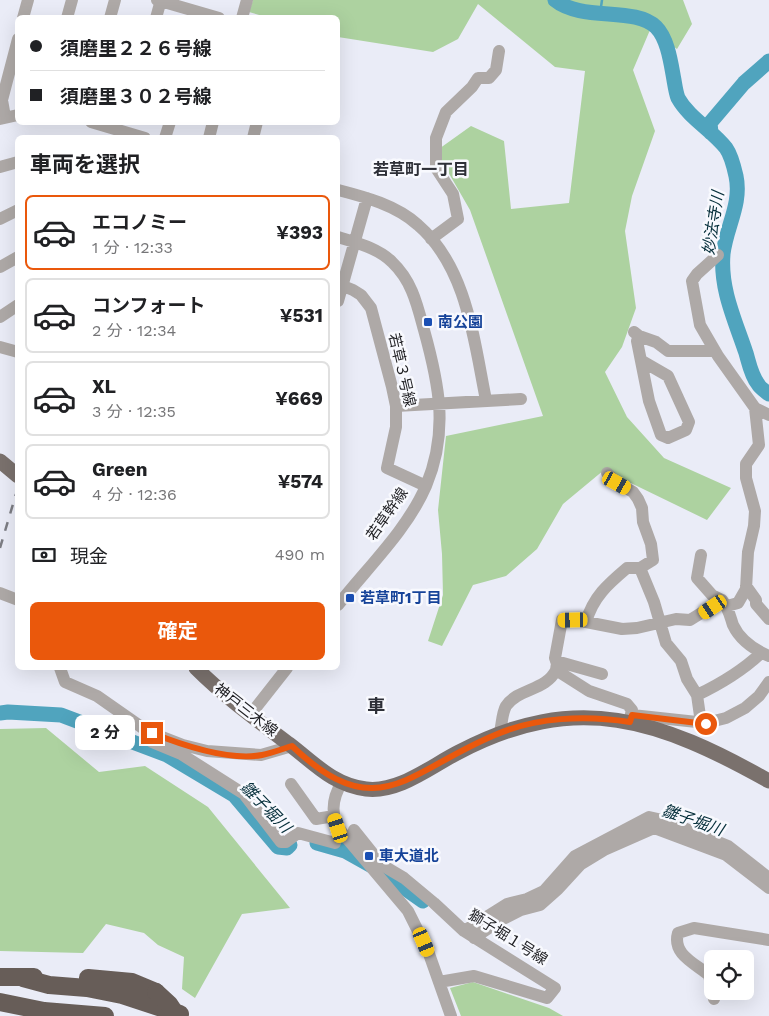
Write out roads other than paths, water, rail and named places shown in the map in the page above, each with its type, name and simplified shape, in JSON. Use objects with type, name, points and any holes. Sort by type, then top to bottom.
[{"type":"highway","points":[[0,977],[101,978],[132,982],[156,992],[169,1004],[177,1016]]},
{"type":"highway","points":[[23,978],[48,985],[87,988],[122,994],[185,1016]]},
{"type":"highway","points":[[0,1002],[44,1011],[105,1016]]},
{"type":"highway","points":[[0,1012],[15,1016]]},
{"type":"main road","points":[[0,461],[15,474]]},
{"type":"main road","name":"神戸三木線","points":[[198,670],[250,715],[292,746],[324,773],[342,782],[368,789],[391,787],[500,732],[523,725],[569,718],[631,718],[698,743],[769,781]]},
{"type":"street","points":[[25,15],[28,0]]},
{"type":"street","points":[[68,15],[72,0]]},
{"type":"street","points":[[111,15],[115,0]]},
{"type":"street","points":[[157,15],[160,0],[200,15]]},
{"type":"street","points":[[243,15],[247,0]]},
{"type":"street","points":[[7,117],[2,100],[3,81],[15,47]]},
{"type":"street","points":[[431,238],[458,220],[452,194],[436,168],[436,138],[446,112],[472,87],[478,78],[489,78],[496,70],[499,51]]},
{"type":"street","points":[[102,125],[125,131]]},
{"type":"street","points":[[0,167],[15,163]]},
{"type":"street","points":[[340,191],[367,198],[402,214],[418,224],[439,248],[457,280],[472,333],[486,400]]},
{"type":"street","points":[[340,285],[355,242],[367,198]]},
{"type":"street","points":[[0,219],[15,212]]},
{"type":"street","name":"若草幹線","points":[[340,238],[377,250],[391,260],[409,282],[434,364],[440,403],[437,450],[426,486],[412,512],[340,602]]},
{"type":"street","points":[[718,255],[696,274],[692,282],[700,324],[715,351],[755,408],[769,415]]},
{"type":"street","points":[[0,267],[15,259]]},
{"type":"street","name":"若草３号線","points":[[340,285],[361,295],[370,308],[396,406],[396,427],[387,468],[426,486]]},
{"type":"street","points":[[0,317],[15,307]]},
{"type":"street","points":[[642,361],[668,376],[689,422],[686,430],[668,438],[661,435],[649,401],[636,334],[656,342],[663,348],[673,352],[715,351]]},
{"type":"street","points":[[0,347],[15,351]]},
{"type":"street","points":[[396,406],[521,399]]},
{"type":"street","points":[[500,732],[505,708],[511,699],[548,681],[556,665],[562,620],[586,622],[622,629],[676,619],[690,620],[725,603],[738,602],[742,598],[746,586],[755,511],[746,478],[746,464],[758,445],[755,408]]},
{"type":"street","points":[[586,622],[590,609],[604,588],[627,568],[640,568],[653,560],[652,544],[643,522],[642,508],[633,492],[617,483],[607,473]]},
{"type":"street","points":[[701,555],[697,578],[712,595],[725,603],[733,625],[739,634],[755,650],[765,654]]},
{"type":"street","points":[[640,568],[654,602],[666,642],[681,661],[687,679],[697,695],[701,723]]},
{"type":"street","points":[[746,586],[756,600],[756,604],[769,620]]},
{"type":"street","points":[[0,593],[15,599]]},
{"type":"street","points":[[697,695],[765,654]]},
{"type":"street","points":[[556,665],[602,674]]},
{"type":"street","points":[[556,665],[589,691],[627,704],[632,710],[631,718],[706,724],[726,718],[745,708],[759,696],[769,682]]},
{"type":"street","points":[[61,670],[65,682],[97,696],[116,711],[152,733],[183,745],[235,754],[261,755],[292,746]]},
{"type":"street","points":[[250,715],[285,670]]},
{"type":"street","points":[[152,733],[152,742],[181,754],[244,794],[280,842],[286,842],[298,833],[344,836]]},
{"type":"street","points":[[342,782],[335,796],[334,816],[338,828],[408,911],[428,951],[451,1016]]},
{"type":"street","points":[[291,784],[316,819],[334,816]]},
{"type":"street","points":[[469,935],[507,904],[527,900],[544,891],[576,856],[649,817],[667,821],[728,846],[769,878]]},
{"type":"street","points":[[469,935],[521,910],[540,904],[558,889],[581,864],[604,850],[654,828],[726,856],[769,888]]},
{"type":"street","name":"獅子堀１号線","points":[[344,836],[382,865],[404,878],[434,902],[469,935],[555,988],[547,998],[474,976],[439,982]]},
{"type":"street","points":[[704,971],[678,951],[676,941],[678,933],[694,928],[769,940]]},
{"type":"waterway","name":"妙法寺川","points":[[555,0],[566,7],[579,11],[635,17],[647,21],[656,27],[666,45],[678,98],[688,112],[728,151],[736,176],[737,196],[723,254],[726,292],[752,373],[759,385],[769,394]]},
{"type":"waterway","points":[[600,14],[602,0]]},
{"type":"waterway","points":[[711,133],[710,123],[744,83],[769,61]]},
{"type":"waterway","name":"雛子堀川","points":[[0,713],[61,715],[167,755],[234,795],[278,847],[287,848],[290,845]]},
{"type":"waterway","name":"雛子堀川","points":[[317,843],[345,851],[379,870],[423,901]]},
{"type":"railway","points":[[0,548],[15,497]]},
{"type":"place","name":"南公園","points":[[428,322]]},
{"type":"place","name":"若草町1丁目","points":[[350,598]]},
{"type":"place","name":"車大道北","points":[[369,856]]},
{"type":"district","name":"若草町一丁目","points":[[421,169]]},
{"type":"district","name":"車","points":[[376,705]]}]
